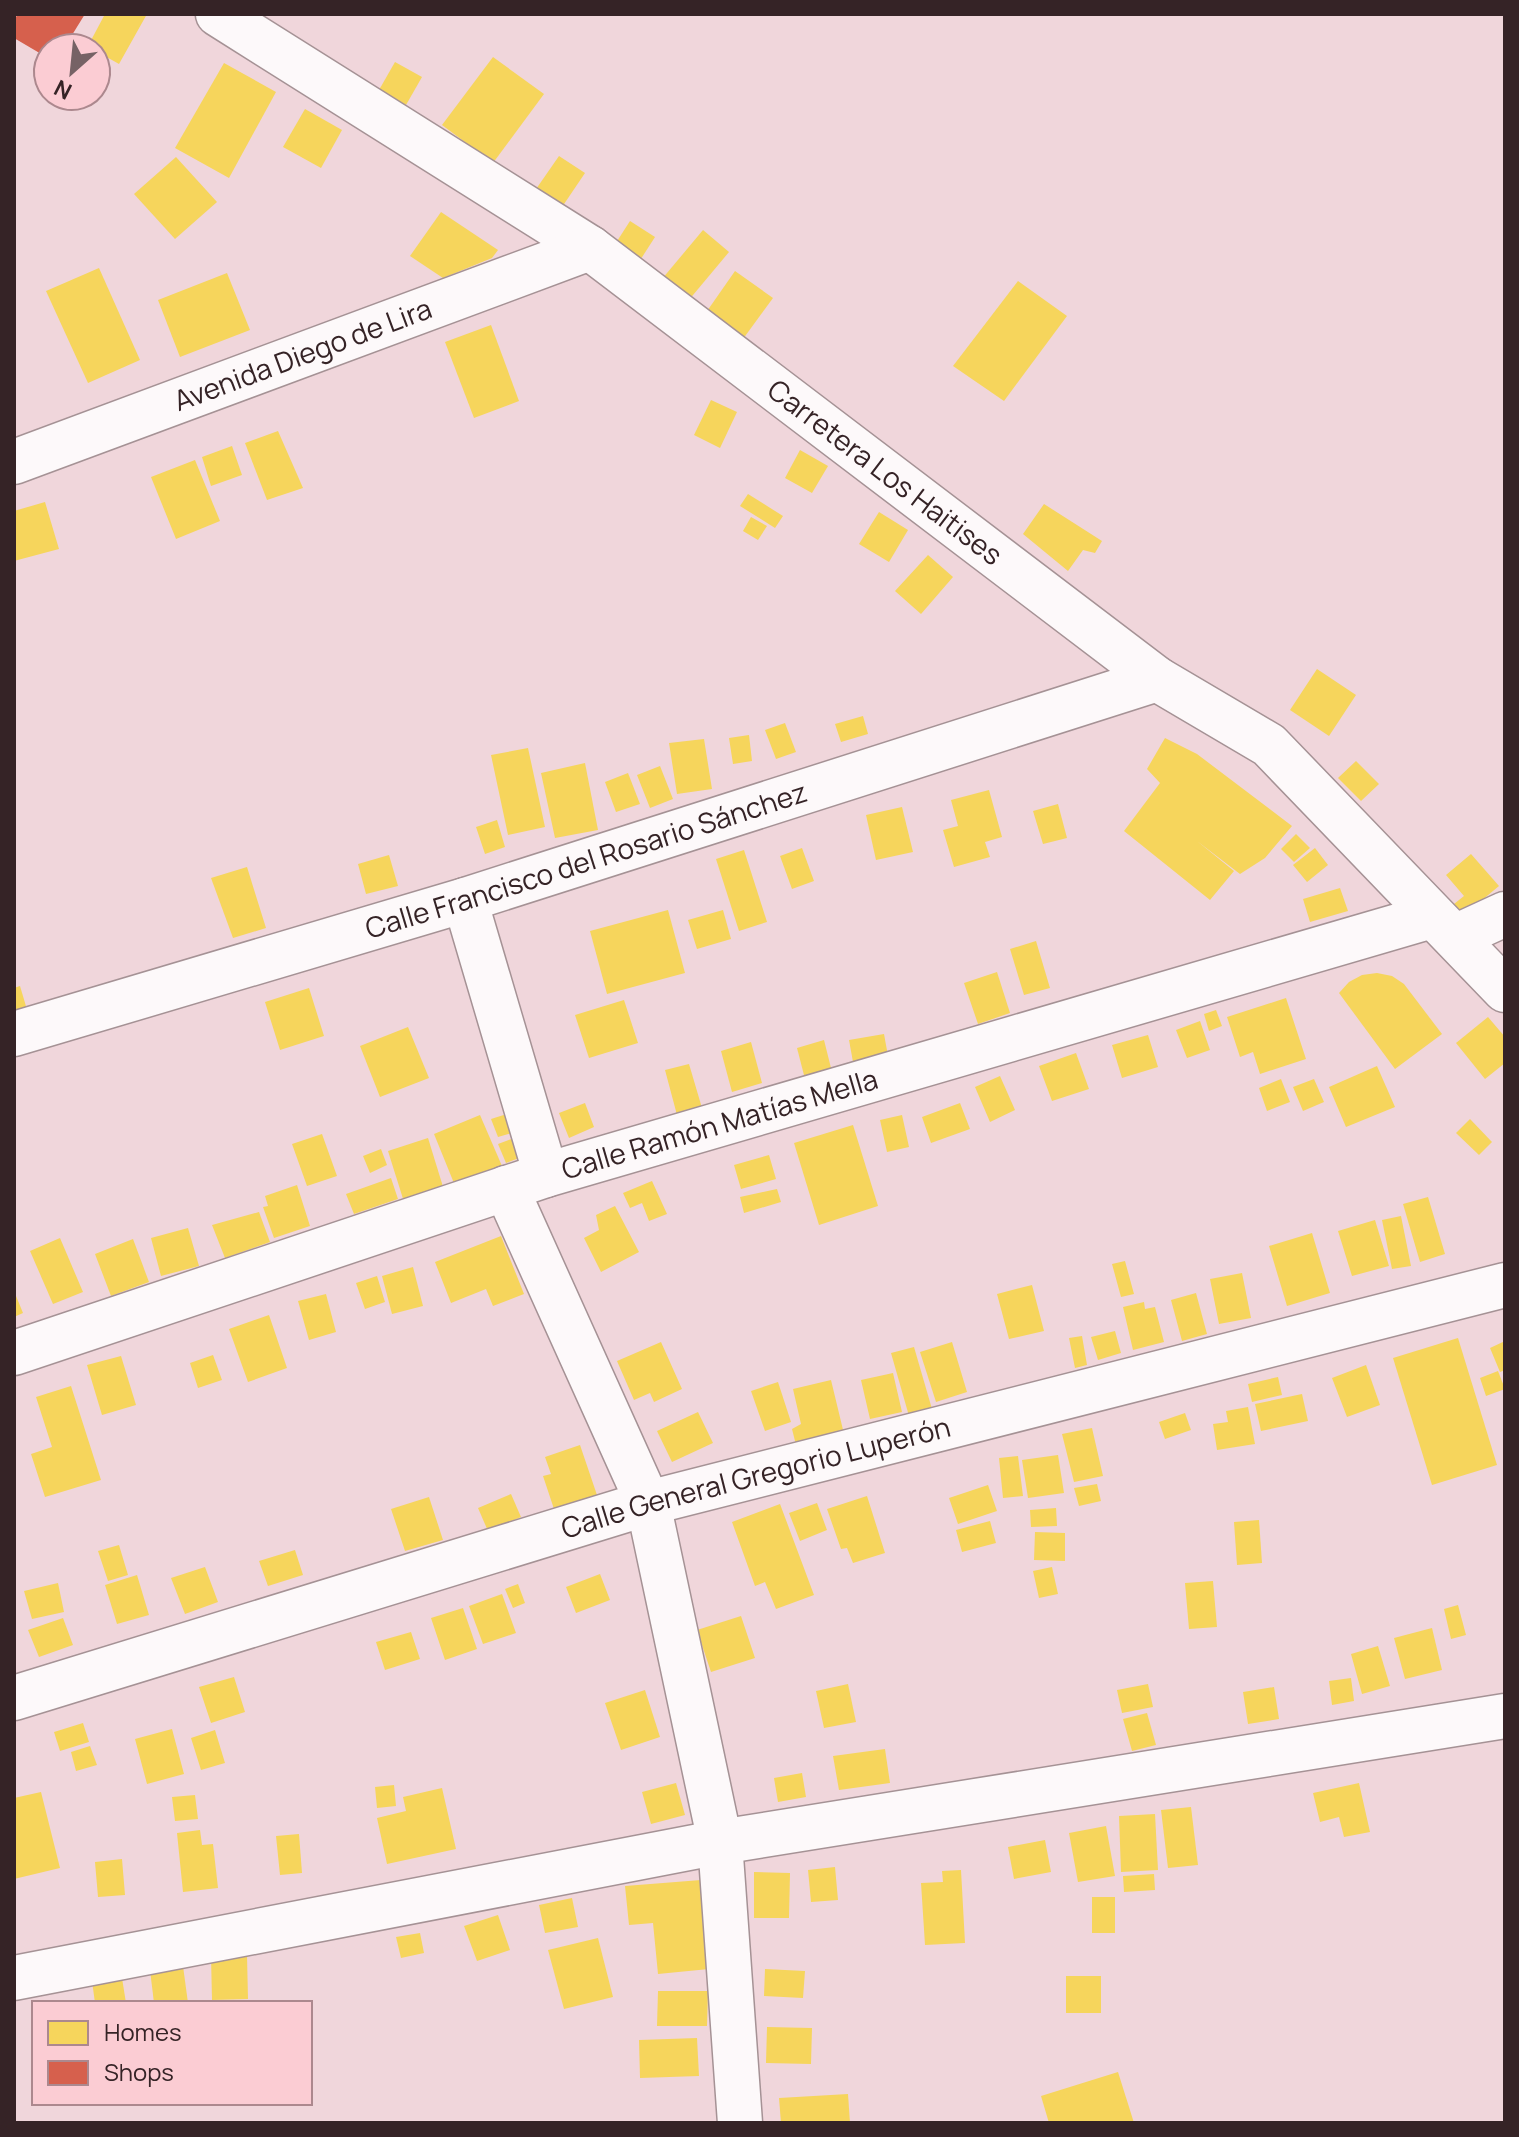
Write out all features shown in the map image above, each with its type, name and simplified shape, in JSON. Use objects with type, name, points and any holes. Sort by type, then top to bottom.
[{"type":"street","name":"Carretera Los Haitises","points":[[218,14],[590,248],[1157,679],[1269,745],[1505,990]]},
{"type":"street","name":"Avenida Diego de Lira","points":[[14,462],[590,248]]},
{"type":"street","name":"Calle Francisco del Rosario Sánchez","points":[[14,1034],[465,900],[1157,679]]},
{"type":"street","points":[[465,900],[526,1182],[648,1503],[720,1842],[740,2123]]},
{"type":"street","name":"Calle Ramón Matías Mella","points":[[14,1353],[526,1182],[1444,926],[1505,914]]},
{"type":"street","name":"Calle General Gregorio Luperón","points":[[14,1698],[648,1503],[1505,1285]]},
{"type":"street","points":[[14,1978],[720,1842],[1505,1716]]},
{"type":"building: Homes","points":[[105,14],[147,14],[119,64],[112,60],[112,32],[95,32]]},
{"type":"building: Homes","points":[[493,57],[544,94],[493,163],[442,125]]},
{"type":"building: Homes","points":[[395,62],[422,77],[406,105],[379,90]]},
{"type":"building: Homes","points":[[224,63],[276,92],[229,178],[175,148]]},
{"type":"building: Homes","points":[[305,109],[342,130],[321,168],[283,147]]},
{"type":"building: Homes","points":[[559,156],[585,173],[560,210],[534,192]]},
{"type":"building: Homes","points":[[176,157],[217,202],[175,239],[134,194]]},
{"type":"building: Homes","points":[[441,212],[498,250],[492,258],[443,278],[410,256]]},
{"type":"building: Homes","points":[[630,221],[655,237],[637,265],[612,249]]},
{"type":"building: Homes","points":[[703,230],[729,252],[683,307],[657,285]]},
{"type":"building: Homes","points":[[99,268],[140,360],[88,383],[46,291]]},
{"type":"building: Homes","points":[[735,271],[773,298],[743,339],[705,314]]},
{"type":"building: Homes","points":[[227,273],[250,330],[180,357],[158,300]]},
{"type":"building: Homes","points":[[1018,281],[1067,316],[1004,401],[953,366]]},
{"type":"building: Homes","points":[[491,325],[519,401],[474,418],[445,342]]},
{"type":"building: Homes","points":[[711,400],[737,412],[720,448],[694,435]]},
{"type":"building: Homes","points":[[278,431],[303,488],[267,500],[245,443]]},
{"type":"building: Homes","points":[[232,446],[242,475],[211,486],[202,457]]},
{"type":"building: Homes","points":[[800,450],[828,466],[812,493],[785,478]]},
{"type":"building: Homes","points":[[195,460],[220,521],[176,539],[151,477]]},
{"type":"building: Homes","points":[[748,494],[783,516],[775,528],[740,506]]},
{"type":"building: Homes","points":[[45,502],[59,549],[14,561],[14,511]]},
{"type":"building: Homes","points":[[1044,504],[1102,541],[1095,553],[1083,550],[1068,571],[1023,534]]},
{"type":"building: Homes","points":[[879,512],[908,530],[889,562],[859,544]]},
{"type":"building: Homes","points":[[751,517],[767,526],[758,540],[743,531]]},
{"type":"building: Homes","points":[[928,555],[953,577],[921,614],[895,591]]},
{"type":"building: Homes","points":[[1317,669],[1356,695],[1329,736],[1290,710]]},
{"type":"building: Homes","points":[[863,716],[868,734],[841,742],[835,724]]},
{"type":"building: Homes","points":[[785,723],[796,752],[776,759],[765,730]]},
{"type":"building: Homes","points":[[749,735],[752,761],[733,764],[729,738]]},
{"type":"building: Homes","points":[[1165,738],[1197,754],[1292,826],[1265,858],[1240,874],[1197,841],[1234,871],[1210,900],[1124,831],[1160,783],[1147,769]]},
{"type":"building: Homes","points":[[704,739],[712,789],[677,794],[669,743]]},
{"type":"building: Homes","points":[[528,748],[545,827],[508,835],[491,755]]},
{"type":"building: Homes","points":[[1356,761],[1379,784],[1361,801],[1338,778]]},
{"type":"building: Homes","points":[[585,763],[598,830],[555,838],[541,773]]},
{"type":"building: Homes","points":[[660,766],[673,799],[650,808],[637,775]]},
{"type":"building: Homes","points":[[628,773],[640,804],[616,812],[605,782]]},
{"type":"building: Homes","points":[[989,790],[1002,837],[985,842],[990,857],[954,867],[943,830],[958,826],[951,800]]},
{"type":"building: Homes","points":[[1058,804],[1067,838],[1043,844],[1033,811]]},
{"type":"building: Homes","points":[[902,807],[913,852],[876,860],[866,815]]},
{"type":"building: Homes","points":[[497,820],[505,847],[485,854],[476,827]]},
{"type":"building: Homes","points":[[1296,834],[1310,848],[1294,862],[1281,849]]},
{"type":"building: Homes","points":[[802,848],[814,881],[792,889],[780,856]]},
{"type":"building: Homes","points":[[1315,848],[1328,865],[1307,882],[1293,865]]},
{"type":"building: Homes","points":[[744,850],[767,922],[739,931],[716,859]]},
{"type":"building: Homes","points":[[1471,854],[1499,886],[1464,915],[1454,904],[1464,896],[1446,875]]},
{"type":"building: Homes","points":[[389,855],[398,886],[366,894],[358,864]]},
{"type":"building: Homes","points":[[247,867],[266,928],[233,938],[211,878]]},
{"type":"building: Homes","points":[[1340,888],[1348,911],[1310,922],[1303,899]]},
{"type":"building: Homes","points":[[668,910],[685,973],[607,994],[590,931]]},
{"type":"building: Homes","points":[[723,910],[731,939],[697,949],[688,920]]},
{"type":"building: Homes","points":[[1036,941],[1050,988],[1024,995],[1010,949]]},
{"type":"building: Homes","points":[[997,972],[1010,1013],[978,1024],[964,983]]},
{"type":"building: Homes","points":[[1377,973],[1392,976],[1404,984],[1442,1034],[1395,1069],[1339,993],[1349,982],[1362,975]]},
{"type":"building: Homes","points":[[20,986],[28,1013],[14,1018],[14,988]]},
{"type":"building: Homes","points":[[309,988],[324,1036],[280,1050],[265,1002]]},
{"type":"building: Homes","points":[[1286,998],[1306,1059],[1260,1074],[1253,1052],[1240,1057],[1227,1017]]},
{"type":"building: Homes","points":[[624,1000],[638,1043],[589,1058],[575,1015]]},
{"type":"building: Homes","points":[[1216,1010],[1222,1026],[1209,1031],[1204,1014]]},
{"type":"building: Homes","points":[[1488,1017],[1505,1037],[1505,1063],[1485,1079],[1456,1043]]},
{"type":"building: Homes","points":[[1200,1021],[1210,1050],[1187,1058],[1176,1030]]},
{"type":"building: Homes","points":[[408,1027],[429,1078],[380,1097],[360,1046]]},
{"type":"building: Homes","points":[[884,1034],[888,1056],[853,1062],[849,1040]]},
{"type":"building: Homes","points":[[1148,1035],[1158,1067],[1122,1078],[1112,1045]]},
{"type":"building: Homes","points":[[824,1040],[832,1072],[805,1079],[797,1048]]},
{"type":"building: Homes","points":[[751,1042],[762,1083],[732,1092],[721,1051]]},
{"type":"building: Homes","points":[[1076,1053],[1089,1089],[1052,1101],[1039,1066]]},
{"type":"building: Homes","points":[[689,1064],[702,1108],[677,1115],[665,1070]]},
{"type":"building: Homes","points":[[1377,1066],[1395,1107],[1346,1127],[1329,1087]]},
{"type":"building: Homes","points":[[1000,1076],[1015,1110],[990,1122],[975,1087]]},
{"type":"building: Homes","points":[[1281,1079],[1290,1102],[1267,1111],[1259,1088]]},
{"type":"building: Homes","points":[[1314,1079],[1324,1102],[1303,1111],[1293,1087]]},
{"type":"building: Homes","points":[[585,1103],[594,1127],[569,1138],[559,1113]]},
{"type":"building: Homes","points":[[960,1103],[970,1129],[931,1143],[922,1117]]},
{"type":"building: Homes","points":[[513,1112],[519,1131],[498,1137],[491,1119]]},
{"type":"building: Homes","points":[[480,1115],[505,1173],[460,1198],[434,1134]]},
{"type":"building: Homes","points":[[902,1115],[909,1147],[887,1152],[880,1120]]},
{"type":"building: Homes","points":[[1470,1119],[1492,1142],[1479,1155],[1456,1133]]},
{"type":"building: Homes","points":[[853,1125],[878,1206],[819,1225],[794,1143]]},
{"type":"building: Homes","points":[[322,1134],[337,1176],[307,1186],[292,1144]]},
{"type":"building: Homes","points":[[519,1136],[527,1155],[506,1163],[498,1144]]},
{"type":"building: Homes","points":[[428,1138],[444,1190],[404,1202],[388,1151]]},
{"type":"building: Homes","points":[[381,1149],[387,1165],[370,1173],[363,1156]]},
{"type":"building: Homes","points":[[769,1155],[776,1179],[741,1189],[734,1165]]},
{"type":"building: Homes","points":[[391,1178],[398,1199],[354,1214],[346,1194]]},
{"type":"building: Homes","points":[[652,1181],[667,1214],[649,1221],[642,1203],[630,1208],[623,1193]]},
{"type":"building: Homes","points":[[297,1185],[310,1226],[274,1238],[263,1207],[268,1206],[265,1196]]},
{"type":"building: Homes","points":[[777,1189],[781,1202],[744,1213],[740,1197]]},
{"type":"building: Homes","points":[[1428,1197],[1445,1254],[1420,1262],[1403,1204]]},
{"type":"building: Homes","points":[[615,1206],[639,1252],[601,1272],[584,1238],[599,1230],[596,1215]]},
{"type":"building: Homes","points":[[259,1212],[270,1242],[225,1258],[212,1225]]},
{"type":"building: Homes","points":[[1401,1216],[1411,1266],[1392,1269],[1382,1220]]},
{"type":"building: Homes","points":[[1375,1220],[1389,1266],[1352,1276],[1338,1231]]},
{"type":"building: Homes","points":[[188,1228],[199,1266],[161,1276],[151,1238]]},
{"type":"building: Homes","points":[[1312,1233],[1330,1293],[1287,1306],[1269,1246]]},
{"type":"building: Homes","points":[[501,1236],[524,1294],[493,1306],[486,1289],[451,1303],[435,1262]]},
{"type":"building: Homes","points":[[60,1238],[83,1292],[53,1304],[30,1251]]},
{"type":"building: Homes","points":[[133,1239],[149,1282],[111,1296],[95,1254]]},
{"type":"building: Homes","points":[[1125,1261],[1134,1294],[1121,1297],[1112,1264]]},
{"type":"building: Homes","points":[[413,1267],[423,1306],[392,1314],[382,1276]]},
{"type":"building: Homes","points":[[1242,1273],[1251,1318],[1219,1324],[1210,1279]]},
{"type":"building: Homes","points":[[377,1276],[385,1302],[365,1309],[356,1283]]},
{"type":"building: Homes","points":[[1032,1285],[1044,1331],[1009,1339],[997,1294]]},
{"type":"building: Homes","points":[[14,1291],[23,1313],[14,1317]]},
{"type":"building: Homes","points":[[1196,1293],[1207,1334],[1182,1341],[1171,1300]]},
{"type":"building: Homes","points":[[326,1294],[336,1332],[309,1340],[298,1301]]},
{"type":"building: Homes","points":[[1144,1302],[1145,1309],[1155,1307],[1164,1342],[1133,1350],[1123,1307]]},
{"type":"building: Homes","points":[[269,1315],[287,1368],[248,1382],[229,1329]]},
{"type":"building: Homes","points":[[1115,1331],[1121,1353],[1098,1360],[1091,1337]]},
{"type":"building: Homes","points":[[1082,1336],[1087,1365],[1075,1368],[1069,1338]]},
{"type":"building: Homes","points":[[1458,1338],[1497,1465],[1432,1485],[1393,1358]]},
{"type":"building: Homes","points":[[1505,1341],[1505,1370],[1500,1372],[1490,1348]]},
{"type":"building: Homes","points":[[661,1342],[682,1389],[654,1402],[650,1393],[634,1400],[617,1361]]},
{"type":"building: Homes","points":[[952,1342],[967,1392],[936,1402],[920,1352]]},
{"type":"building: Homes","points":[[914,1347],[932,1409],[909,1416],[891,1353]]},
{"type":"building: Homes","points":[[213,1355],[222,1380],[198,1388],[190,1363]]},
{"type":"building: Homes","points":[[121,1356],[136,1405],[102,1415],[87,1365]]},
{"type":"building: Homes","points":[[1366,1365],[1380,1405],[1347,1417],[1332,1378]]},
{"type":"building: Homes","points":[[1498,1371],[1505,1389],[1486,1396],[1480,1378]]},
{"type":"building: Homes","points":[[893,1373],[902,1412],[870,1419],[861,1380]]},
{"type":"building: Homes","points":[[1278,1377],[1282,1395],[1252,1402],[1248,1384]]},
{"type":"building: Homes","points":[[831,1380],[844,1434],[796,1445],[792,1429],[801,1424],[793,1389]]},
{"type":"building: Homes","points":[[778,1382],[791,1422],[765,1431],[751,1391]]},
{"type":"building: Homes","points":[[71,1386],[101,1480],[45,1497],[31,1454],[52,1447],[36,1397]]},
{"type":"building: Homes","points":[[1302,1394],[1308,1421],[1261,1431],[1255,1404]]},
{"type":"building: Homes","points":[[1248,1407],[1255,1444],[1217,1450],[1213,1424],[1228,1422],[1226,1411]]},
{"type":"building: Homes","points":[[698,1412],[713,1443],[672,1462],[657,1431]]},
{"type":"building: Homes","points":[[1185,1413],[1191,1430],[1165,1439],[1159,1422]]},
{"type":"building: Homes","points":[[1092,1428],[1103,1476],[1074,1482],[1062,1434]]},
{"type":"building: Homes","points":[[580,1445],[598,1498],[555,1512],[543,1476],[551,1474],[545,1457]]},
{"type":"building: Homes","points":[[1058,1455],[1064,1493],[1028,1498],[1022,1460]]},
{"type":"building: Homes","points":[[1018,1456],[1023,1496],[1003,1498],[999,1458]]},
{"type":"building: Homes","points":[[1097,1484],[1101,1501],[1079,1506],[1074,1488]]},
{"type":"building: Homes","points":[[988,1485],[997,1511],[958,1524],[949,1498]]},
{"type":"building: Homes","points":[[511,1494],[521,1517],[488,1531],[478,1508]]},
{"type":"building: Homes","points":[[867,1496],[885,1553],[853,1563],[847,1548],[841,1549],[827,1509]]},
{"type":"building: Homes","points":[[429,1497],[443,1540],[405,1551],[391,1509]]},
{"type":"building: Homes","points":[[817,1503],[827,1530],[800,1541],[789,1513]]},
{"type":"building: Homes","points":[[780,1504],[814,1595],[776,1609],[765,1582],[755,1586],[732,1522]]},
{"type":"building: Homes","points":[[1056,1508],[1057,1526],[1031,1527],[1030,1510]]},
{"type":"building: Homes","points":[[1259,1520],[1262,1563],[1237,1565],[1234,1522]]},
{"type":"building: Homes","points":[[990,1521],[996,1543],[962,1552],[956,1530]]},
{"type":"building: Homes","points":[[1035,1532],[1065,1533],[1065,1561],[1034,1560]]},
{"type":"building: Homes","points":[[119,1545],[128,1575],[108,1581],[98,1551]]},
{"type":"building: Homes","points":[[295,1550],[303,1575],[268,1586],[259,1561]]},
{"type":"building: Homes","points":[[205,1567],[218,1602],[185,1614],[171,1578]]},
{"type":"building: Homes","points":[[1052,1567],[1058,1594],[1039,1598],[1033,1571]]},
{"type":"building: Homes","points":[[600,1574],[610,1600],[576,1613],[566,1587]]},
{"type":"building: Homes","points":[[137,1575],[149,1615],[117,1624],[105,1585]]},
{"type":"building: Homes","points":[[1213,1581],[1217,1627],[1189,1629],[1185,1583]]},
{"type":"building: Homes","points":[[58,1583],[64,1612],[32,1619],[24,1591]]},
{"type":"building: Homes","points":[[518,1584],[525,1603],[513,1608],[505,1589]]},
{"type":"building: Homes","points":[[502,1594],[516,1633],[483,1644],[469,1606]]},
{"type":"building: Homes","points":[[1458,1605],[1466,1635],[1451,1639],[1444,1609]]},
{"type":"building: Homes","points":[[463,1608],[477,1649],[445,1660],[431,1618]]},
{"type":"building: Homes","points":[[741,1616],[755,1658],[711,1672],[697,1630]]},
{"type":"building: Homes","points":[[63,1618],[73,1645],[39,1657],[28,1630]]},
{"type":"building: Homes","points":[[1432,1628],[1442,1670],[1405,1679],[1394,1638]]},
{"type":"building: Homes","points":[[411,1632],[420,1659],[385,1670],[376,1642]]},
{"type":"building: Homes","points":[[1378,1646],[1390,1686],[1362,1694],[1351,1654]]},
{"type":"building: Homes","points":[[234,1677],[245,1712],[211,1723],[199,1687]]},
{"type":"building: Homes","points":[[1351,1678],[1354,1701],[1332,1705],[1329,1681]]},
{"type":"building: Homes","points":[[848,1684],[856,1722],[824,1728],[816,1691]]},
{"type":"building: Homes","points":[[1148,1684],[1153,1707],[1122,1713],[1117,1690]]},
{"type":"building: Homes","points":[[1274,1687],[1279,1719],[1248,1724],[1243,1692]]},
{"type":"building: Homes","points":[[645,1690],[660,1737],[621,1750],[605,1703]]},
{"type":"building: Homes","points":[[1147,1713],[1156,1745],[1132,1751],[1123,1719]]},
{"type":"building: Homes","points":[[83,1723],[89,1742],[60,1751],[54,1732]]},
{"type":"building: Homes","points":[[172,1729],[184,1774],[147,1784],[135,1739]]},
{"type":"building: Homes","points":[[215,1730],[225,1763],[201,1770],[191,1738]]},
{"type":"building: Homes","points":[[90,1746],[97,1765],[76,1771],[71,1752]]},
{"type":"building: Homes","points":[[885,1749],[890,1783],[839,1790],[833,1756]]},
{"type":"building: Homes","points":[[802,1773],[806,1797],[778,1802],[774,1778]]},
{"type":"building: Homes","points":[[676,1783],[685,1815],[651,1824],[642,1792]]},
{"type":"building: Homes","points":[[1359,1783],[1370,1832],[1344,1837],[1339,1817],[1320,1822],[1313,1793]]},
{"type":"building: Homes","points":[[394,1785],[396,1806],[377,1808],[375,1787]]},
{"type":"building: Homes","points":[[442,1788],[456,1849],[387,1864],[377,1818],[406,1811],[403,1797]]},
{"type":"building: Homes","points":[[41,1792],[60,1868],[14,1879],[14,1798]]},
{"type":"building: Homes","points":[[195,1795],[198,1819],[175,1821],[172,1797]]},
{"type":"building: Homes","points":[[1191,1807],[1198,1865],[1168,1868],[1161,1810]]},
{"type":"building: Homes","points":[[1155,1814],[1158,1870],[1121,1872],[1119,1816]]},
{"type":"building: Homes","points":[[1106,1826],[1115,1876],[1078,1882],[1069,1833]]},
{"type":"building: Homes","points":[[200,1830],[202,1845],[213,1844],[218,1888],[183,1892],[177,1833]]},
{"type":"building: Homes","points":[[299,1834],[302,1873],[280,1875],[276,1836]]},
{"type":"building: Homes","points":[[1045,1840],[1051,1872],[1014,1879],[1008,1847]]},
{"type":"building: Homes","points":[[122,1859],[125,1895],[98,1897],[95,1862]]},
{"type":"building: Homes","points":[[835,1867],[838,1900],[811,1902],[808,1870]]},
{"type":"building: Homes","points":[[961,1870],[965,1943],[925,1945],[921,1883],[943,1882],[942,1871]]},
{"type":"building: Homes","points":[[754,1872],[790,1873],[789,1918],[754,1918]]},
{"type":"building: Homes","points":[[1154,1874],[1155,1890],[1124,1892],[1123,1876]]},
{"type":"building: Homes","points":[[701,1880],[709,1969],[658,1974],[653,1923],[629,1925],[625,1886]]},
{"type":"building: Homes","points":[[1092,1897],[1115,1897],[1115,1933],[1092,1933]]},
{"type":"building: Homes","points":[[572,1898],[578,1927],[545,1933],[539,1905]]},
{"type":"building: Homes","points":[[498,1915],[510,1950],[477,1961],[464,1926]]},
{"type":"building: Homes","points":[[420,1933],[424,1953],[401,1958],[396,1937]]},
{"type":"building: Homes","points":[[598,1938],[613,1997],[564,2009],[548,1950]]},
{"type":"building: Homes","points":[[247,1955],[248,1999],[212,2000],[211,1956]]},
{"type":"building: Homes","points":[[183,1966],[188,2001],[154,2001],[150,1970]]},
{"type":"building: Homes","points":[[765,1969],[805,1971],[803,1998],[764,1996]]},
{"type":"building: Homes","points":[[1066,1976],[1101,1976],[1101,2013],[1066,2013]]},
{"type":"building: Homes","points":[[122,1978],[126,2001],[95,2001],[92,1981]]},
{"type":"building: Homes","points":[[658,1991],[708,1991],[707,2026],[657,2026]]},
{"type":"building: Homes","points":[[767,2027],[812,2028],[811,2064],[766,2063]]},
{"type":"building: Homes","points":[[697,2038],[699,2076],[640,2078],[639,2040]]},
{"type":"building: Homes","points":[[1118,2072],[1134,2123],[1049,2123],[1041,2096]]},
{"type":"building: Homes","points":[[848,2094],[850,2123],[781,2123],[779,2098]]},
{"type":"building: Shops","points":[[18,14],[85,14],[74,32],[32,32],[32,49],[14,38],[14,20]]}]
